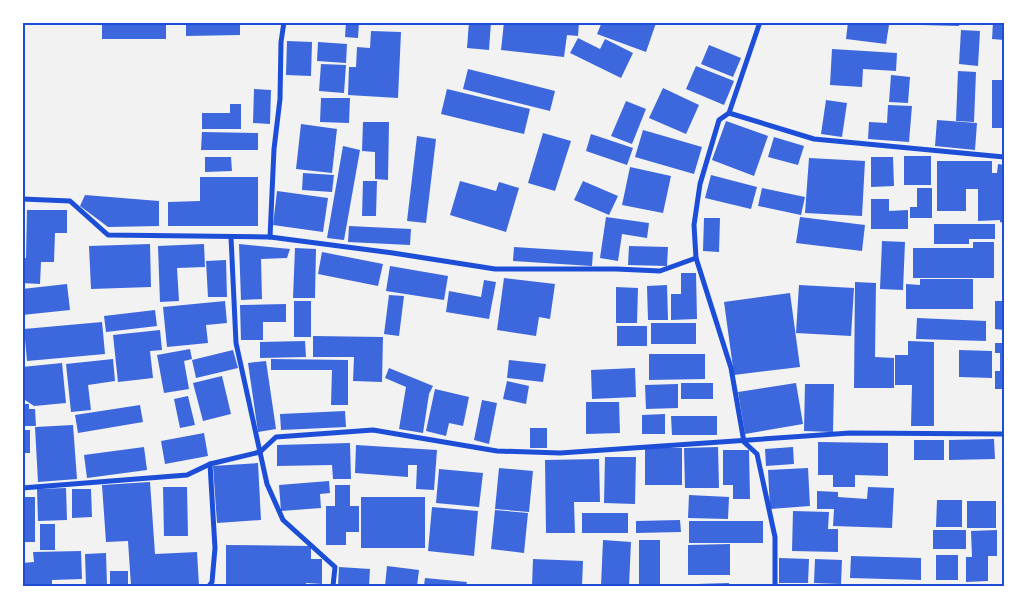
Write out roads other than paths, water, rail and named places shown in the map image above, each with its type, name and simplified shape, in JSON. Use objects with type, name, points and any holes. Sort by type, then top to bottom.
[{"type":"street","points":[[270,237],[274,149],[280,99],[281,42],[284,22]]},
{"type":"street","points":[[760,22],[729,113],[719,120],[700,184],[694,225],[696,258],[731,368],[744,442],[756,454],[775,536],[775,586]]},
{"type":"street","points":[[729,113],[814,139],[1004,157]]},
{"type":"street","points":[[22,199],[70,201],[108,235],[270,237],[393,253],[494,269],[660,271],[696,258]]},
{"type":"street","points":[[232,237],[236,343],[267,484],[283,520],[335,567],[333,586]]},
{"type":"street","points":[[22,488],[187,474],[210,464],[260,452],[276,437],[373,430],[497,451],[560,453],[850,434],[1004,434]]},
{"type":"street","points":[[209,586],[212,582],[215,548],[210,464]]}]
